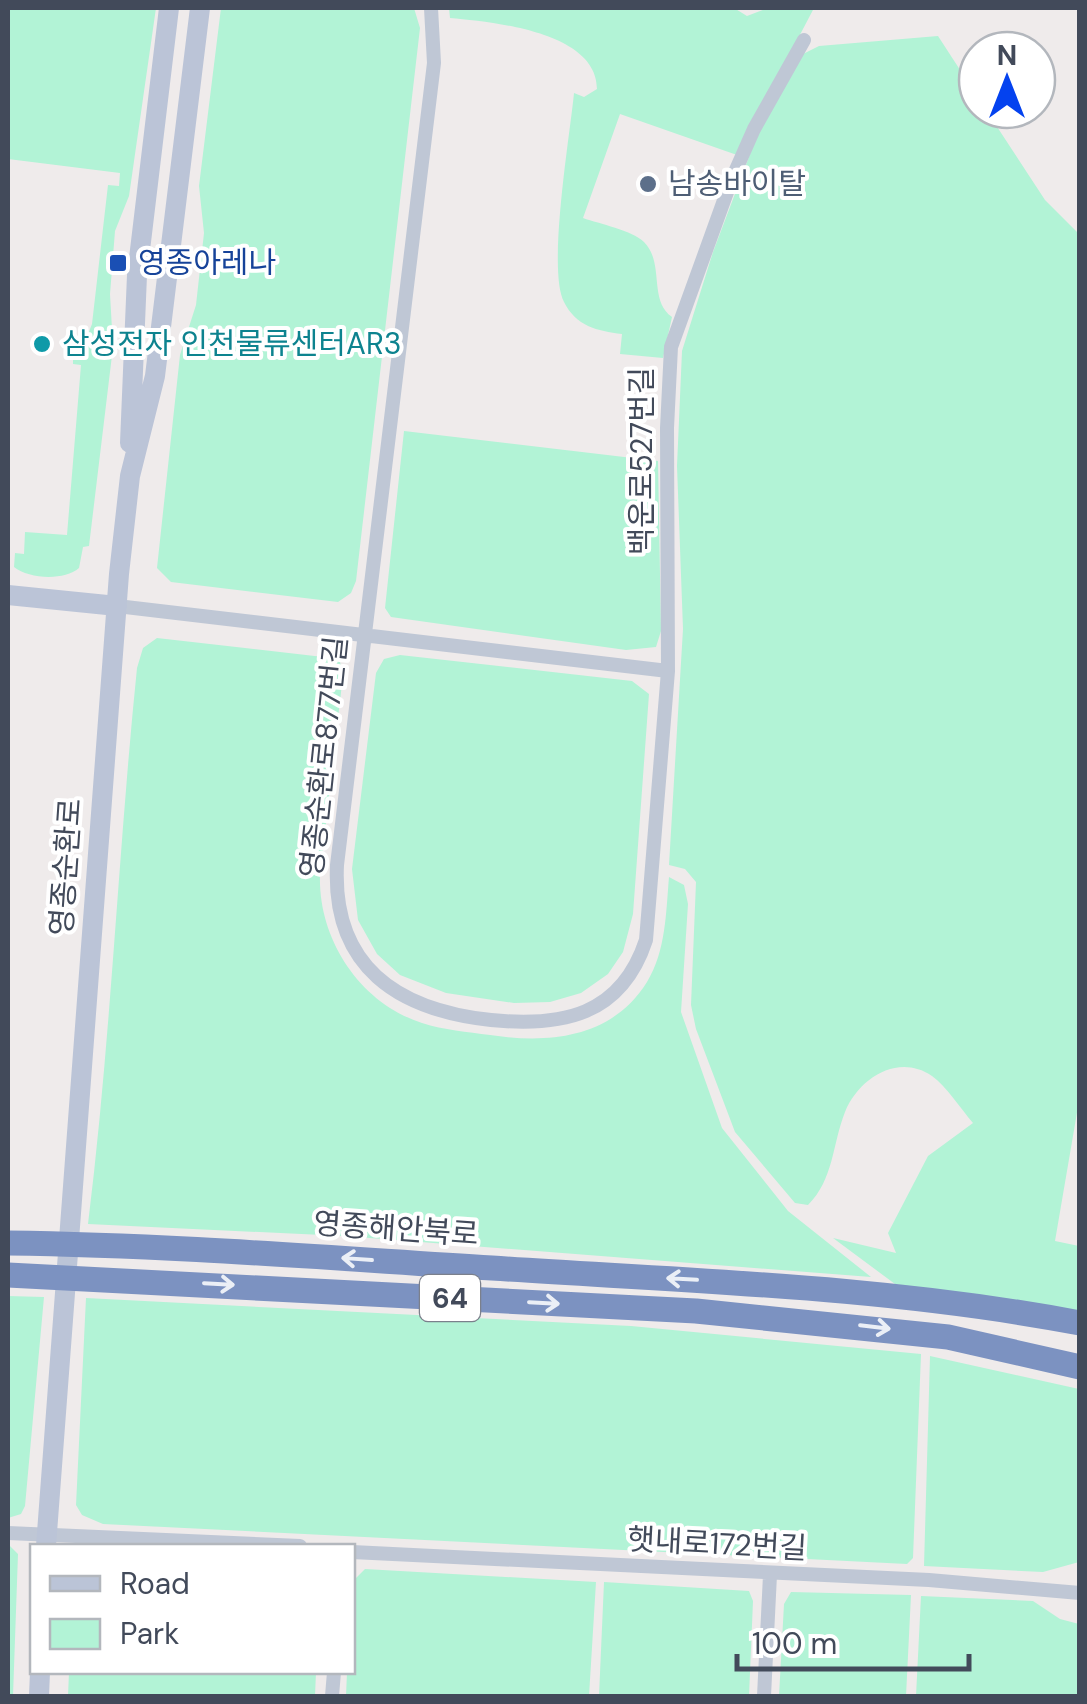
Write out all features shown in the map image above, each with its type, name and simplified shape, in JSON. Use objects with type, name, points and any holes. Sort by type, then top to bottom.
[{"type":"highway","name":"영종해안북로","points":[[8,1243],[123,1245],[779,1286],[932,1299],[1080,1323]]},
{"type":"highway","name":"64","points":[[8,1275],[122,1278],[778,1318],[948,1337],[1080,1367]]},
{"type":"main road","name":"영종순환로","points":[[47,1540],[116,606],[130,476],[133,327],[169,8]]},
{"type":"main road","name":"영종순환로","points":[[130,476],[154,376],[200,8]]},
{"type":"main road","points":[[8,595],[116,606]]},
{"type":"street","name":"영종순환로877번길","points":[[431,8],[435,55],[337,865],[340,914],[354,948],[382,983],[420,1006],[483,1019],[562,1021],[600,1004],[634,970],[649,926],[668,671]]},
{"type":"street","name":"백운로527번길","points":[[668,671],[671,347],[738,164],[804,40]]},
{"type":"street","points":[[116,606],[668,671]]},
{"type":"street","points":[[8,1533],[47,1540],[216,1544]]},
{"type":"street","name":"햇내로172번길","points":[[355,1552],[1079,1591]]},
{"type":"street","points":[[764,1696],[770,1574]]},
{"type":"green space","points":[[8,8],[156,8],[129,196],[115,231],[110,294],[113,347],[89,546],[83,547],[79,568],[56,577],[20,571],[14,567],[15,553],[24,554],[25,532],[67,535],[81,365],[73,364],[73,357],[92,324],[108,185],[119,186],[120,173],[8,159]]},
{"type":"green space","points":[[221,8],[414,8],[420,28],[356,581],[351,593],[338,602],[171,582],[157,568],[180,355],[196,305],[204,233],[199,186]]},
{"type":"green space","points":[[449,8],[734,8],[747,16],[768,8],[814,8],[737,155],[620,114],[583,218],[631,234],[650,251],[660,301],[672,317],[663,358],[620,354],[622,334],[581,322],[564,302],[559,286],[559,233],[574,93],[584,97],[597,89],[592,70],[580,54],[562,43],[516,27],[450,18]]},
{"type":"green space","points":[[938,36],[957,65],[957,130],[999,130],[1045,200],[1079,234],[1080,1095],[1055,1241],[1079,1246],[1079,1315],[895,1284],[833,1238],[896,1253],[888,1233],[928,1156],[973,1123],[932,1076],[906,1067],[893,1068],[860,1089],[845,1112],[817,1195],[808,1205],[795,1203],[735,1132],[696,1029],[691,1005],[696,882],[685,869],[669,865],[683,629],[677,466],[682,351],[713,252],[758,133],[803,54],[819,46]]},
{"type":"green space","points":[[404,431],[658,461],[661,631],[656,647],[626,650],[391,617],[385,608]]},
{"type":"green space","points":[[157,638],[340,662],[343,675],[320,875],[321,899],[326,922],[347,966],[362,984],[400,1014],[439,1027],[513,1038],[557,1037],[598,1026],[633,1001],[647,982],[662,944],[669,877],[684,885],[688,904],[681,1012],[722,1128],[788,1211],[871,1277],[344,1236],[88,1224],[137,668],[143,648]]},
{"type":"green space","points":[[400,655],[632,681],[649,694],[633,914],[623,952],[608,974],[581,993],[550,1002],[514,1003],[446,993],[400,975],[377,954],[358,920],[352,869],[376,673],[384,659]]},
{"type":"green space","points":[[8,1296],[44,1297],[25,1506],[21,1514],[8,1518]]},
{"type":"green space","points":[[86,1298],[631,1326],[921,1354],[913,1558],[907,1564],[103,1524],[82,1515],[76,1505]]},
{"type":"green space","points":[[930,1356],[1079,1389],[1079,1562],[1043,1572],[924,1566]]},
{"type":"green space","points":[[8,1544],[18,1554],[13,1696],[8,1696]]},
{"type":"green space","points":[[365,1569],[596,1582],[589,1696],[346,1696],[347,1674],[355,1674],[355,1579]]},
{"type":"green space","points":[[604,1582],[749,1591],[753,1601],[749,1696],[599,1696]]},
{"type":"green space","points":[[791,1592],[911,1595],[906,1696],[779,1696],[784,1604]]},
{"type":"green space","points":[[921,1596],[1033,1601],[1060,1619],[1079,1624],[1079,1696],[916,1696]]},
{"type":"green space","points":[[69,1674],[316,1674],[315,1696],[68,1696]]},
{"type":"place","name":"남송바이탈","points":[[648,184]]},
{"type":"place","name":"영종아레나","points":[[118,263]]},
{"type":"place","name":"삼성전자 인천물류센터AR3","points":[[42,344]]}]
